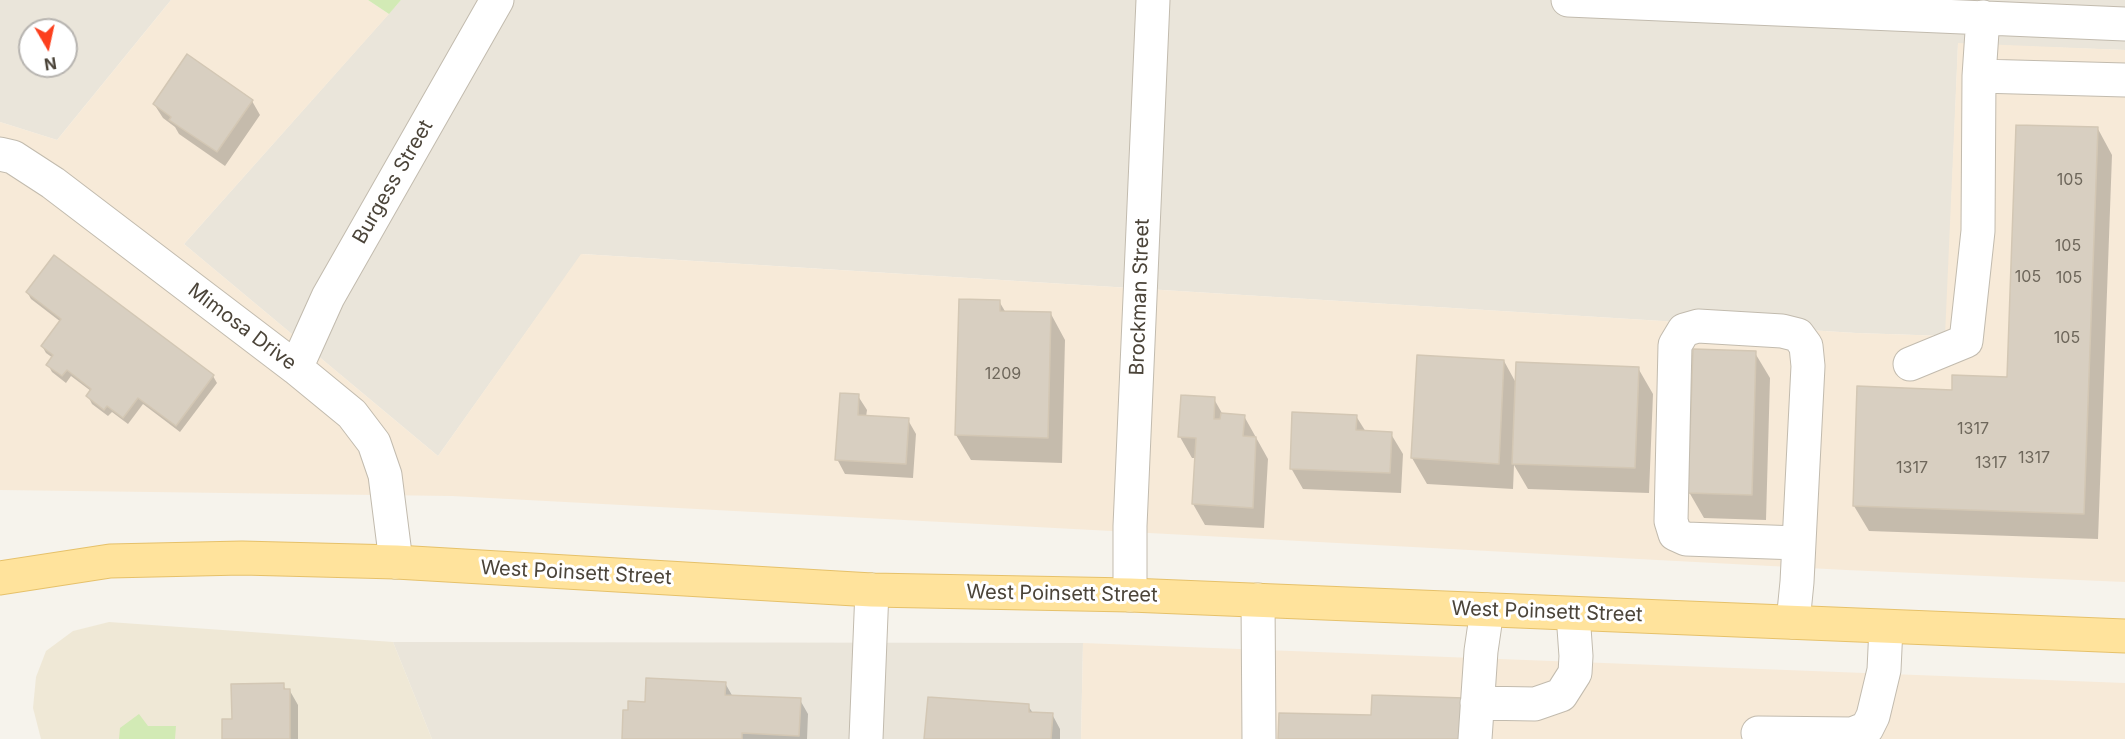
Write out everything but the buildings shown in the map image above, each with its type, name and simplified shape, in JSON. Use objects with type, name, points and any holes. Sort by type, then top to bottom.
[{"type":"main road","name":"West Poinsett Street","points":[[0,578],[110,561],[242,558],[396,562],[872,590],[1130,595],[2125,636]]},
{"type":"street","name":"Burgess Street","points":[[296,368],[328,297],[497,0]]},
{"type":"street","name":"Brockman Street","points":[[1130,595],[1130,526],[1153,0]]},
{"type":"street","points":[[1568,0],[2125,24]]},
{"type":"street","points":[[1910,364],[1966,341],[1978,231],[1983,17]]},
{"type":"street","points":[[1980,76],[2125,80]]},
{"type":"street","name":"Mimosa Drive","points":[[0,154],[14,157],[53,183],[296,368],[352,414],[374,443],[385,474],[396,562]]},
{"type":"street","points":[[1793,622],[1798,543],[1809,366],[1806,346],[1798,335],[1782,331],[1698,326],[1684,330],[1675,345],[1671,521],[1675,534],[1686,539],[1798,543]]},
{"type":"street","points":[[867,739],[872,590]]},
{"type":"street","points":[[1258,600],[1258,739]]},
{"type":"street","points":[[1475,739],[1481,651],[1487,610]]},
{"type":"street","points":[[1477,703],[1535,704],[1561,695],[1575,673],[1573,614]]},
{"type":"street","points":[[1758,733],[1852,734],[1867,728],[1873,716],[1884,670],[1886,627]]},
{"type":"shaded area","points":[[0,0],[171,0],[57,140],[0,122]]},
{"type":"shaded area","points":[[171,0],[368,0],[389,14],[184,244],[438,456],[581,254],[1856,333],[1945,336],[1958,43],[2125,50],[2125,582],[1846,570],[452,496],[0,490],[0,122],[57,140]]},
{"type":"shaded area","points":[[401,0],[2125,0],[2125,50],[1958,44],[1946,336],[1856,333],[582,254],[438,456],[184,244]]},
{"type":"shaded area","points":[[109,622],[393,642],[432,739],[41,739],[33,708],[36,677],[46,651],[73,631]]},
{"type":"shaded area","points":[[393,642],[1083,643],[1081,739],[432,739]]},
{"type":"shaded area","points":[[1083,643],[2125,683],[2125,739],[1081,739]]},
{"type":"green space","points":[[368,0],[401,0],[389,14]]},
{"type":"green space","points":[[139,714],[148,726],[176,726],[175,739],[119,739],[120,728]]}]
